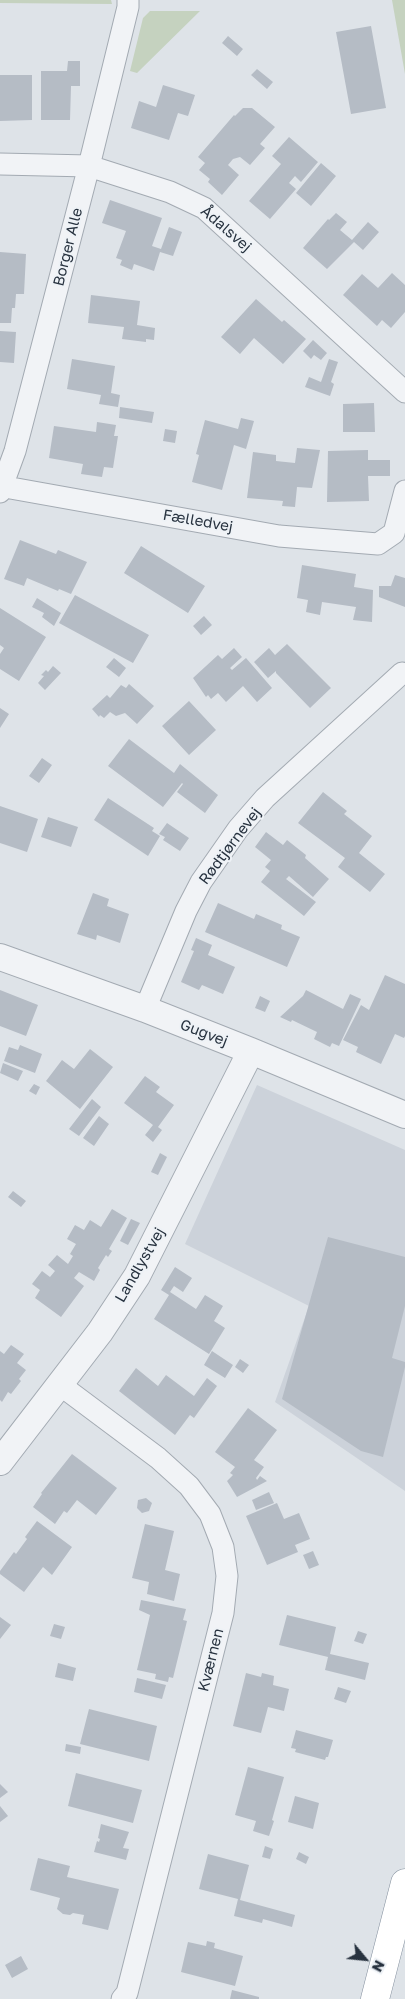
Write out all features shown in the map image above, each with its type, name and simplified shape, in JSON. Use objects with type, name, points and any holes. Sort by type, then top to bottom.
[{"type":"highway","points":[[375,1999],[405,1883]]},
{"type":"street","name":"Borger Alle","points":[[1,488],[15,452],[89,166],[128,0]]},
{"type":"street","name":"Ådalsvej","points":[[0,164],[89,166],[170,192],[204,208],[405,392]]},
{"type":"street","name":"Fælledvej","points":[[1,488],[279,536],[378,544],[394,533],[405,491]]},
{"type":"street","name":"Rødtjørnevej","points":[[144,1009],[197,889],[238,829],[265,798],[402,673]]},
{"type":"street","name":"Gugvej","points":[[0,957],[144,1009],[405,1115]]},
{"type":"street","name":"Landlystvej","points":[[0,1462],[100,1332],[137,1276],[250,1051]]},
{"type":"street","name":"Kværnen","points":[[59,1384],[158,1458],[189,1486],[210,1514],[223,1547],[227,1576],[222,1613],[127,1993],[122,1999]]},
{"type":"shaded area","points":[[257,1085],[405,1150],[405,1491],[275,1402],[309,1306],[185,1244]]},
{"type":"green space","points":[[0,0],[111,0],[112,4],[0,3]]},
{"type":"green space","points":[[392,0],[405,0],[405,74]]},
{"type":"green space","points":[[150,11],[200,11],[137,73],[130,71],[143,18]]},
{"type":"building","points":[[371,26],[386,108],[351,114],[336,32]]},
{"type":"building","points":[[228,36],[243,49],[237,56],[222,43]]},
{"type":"building","points":[[68,61],[80,61],[80,86],[71,86],[70,120],[41,120],[41,71],[67,71]]},
{"type":"building","points":[[257,69],[273,82],[267,89],[251,75]]},
{"type":"building","points":[[0,75],[32,75],[32,120],[0,121]]},
{"type":"building","points":[[163,85],[195,95],[188,116],[178,113],[169,140],[131,128],[139,101],[156,107]]},
{"type":"building","points":[[243,108],[252,108],[275,127],[260,144],[265,148],[250,165],[240,157],[233,159],[228,165],[239,175],[222,195],[208,182],[210,179],[199,170],[205,163],[198,157],[234,115]]},
{"type":"building","points":[[289,137],[318,162],[301,182],[295,176],[289,183],[296,189],[270,219],[249,201],[281,164],[272,156]]},
{"type":"building","points":[[321,163],[336,176],[311,206],[296,193]]},
{"type":"building","points":[[110,200],[162,218],[152,246],[161,249],[169,227],[182,232],[173,256],[160,252],[154,271],[134,264],[132,270],[120,265],[122,260],[116,258],[126,231],[102,223]]},
{"type":"building","points":[[336,213],[347,222],[340,230],[352,240],[368,222],[379,232],[363,250],[354,242],[327,269],[303,248],[328,219]]},
{"type":"building","points":[[0,252],[26,254],[24,294],[16,294],[15,308],[12,308],[11,323],[0,323]]},
{"type":"building","points":[[392,273],[405,285],[405,312],[391,328],[382,320],[377,326],[343,295],[362,274],[378,288]]},
{"type":"building","points":[[91,295],[140,301],[137,325],[155,328],[154,340],[146,339],[146,342],[122,339],[124,327],[88,323]]},
{"type":"building","points":[[256,299],[282,322],[284,320],[306,339],[283,364],[254,338],[240,354],[221,337]]},
{"type":"building","points":[[0,331],[16,332],[14,363],[0,362]]},
{"type":"building","points":[[313,340],[327,353],[321,360],[314,355],[311,359],[303,351]]},
{"type":"building","points":[[72,359],[115,366],[111,393],[120,395],[118,407],[99,404],[101,395],[67,389]]},
{"type":"building","points":[[329,359],[338,362],[331,382],[334,384],[330,396],[305,387],[309,377],[321,382]]},
{"type":"building","points":[[374,403],[375,432],[343,432],[343,404]]},
{"type":"building","points":[[120,407],[154,412],[152,423],[119,418]]},
{"type":"building","points":[[241,418],[254,421],[246,449],[234,445],[222,490],[192,482],[199,455],[196,454],[205,420],[238,429]]},
{"type":"building","points":[[97,422],[116,425],[114,436],[118,436],[113,468],[104,467],[102,477],[81,474],[83,464],[49,458],[54,426],[96,432]]},
{"type":"building","points":[[165,429],[177,431],[175,443],[163,441]]},
{"type":"building","points":[[297,448],[320,450],[312,488],[297,487],[295,507],[282,506],[283,501],[247,498],[253,452],[276,455],[276,461],[295,463]]},
{"type":"building","points":[[368,450],[368,460],[390,460],[390,476],[368,476],[369,501],[327,502],[328,451]]},
{"type":"building","points":[[20,540],[56,554],[58,550],[87,562],[71,594],[59,589],[58,591],[27,578],[24,586],[4,579]]},
{"type":"building","points":[[141,546],[205,586],[188,613],[124,573]]},
{"type":"building","points":[[302,565],[356,574],[354,587],[373,590],[372,622],[353,620],[356,607],[322,602],[320,615],[306,612],[308,600],[297,598]]},
{"type":"building","points":[[395,575],[405,578],[405,607],[379,597],[379,586],[391,586]]},
{"type":"building","points":[[75,595],[149,635],[133,663],[59,623]]},
{"type":"building","points":[[37,598],[61,613],[54,626],[42,617],[44,613],[32,607]]},
{"type":"building","points":[[0,608],[46,637],[19,681],[0,669],[0,654],[4,648],[0,645]]},
{"type":"building","points":[[204,616],[212,625],[201,635],[193,626]]},
{"type":"building","points":[[287,644],[331,688],[310,708],[276,671],[268,678],[254,662],[269,648],[275,655]]},
{"type":"building","points":[[234,648],[242,657],[230,668],[232,670],[246,658],[272,688],[257,702],[243,686],[226,702],[218,693],[211,699],[208,695],[206,697],[193,678],[218,655],[222,659]]},
{"type":"building","points":[[114,658],[126,668],[119,677],[106,667]]},
{"type":"building","points":[[53,666],[61,673],[45,690],[38,683],[44,676],[41,675],[46,670],[48,672]]},
{"type":"building","points":[[129,684],[154,706],[137,724],[125,713],[116,716],[110,712],[104,718],[100,715],[99,717],[92,709],[107,695],[110,698],[121,685],[126,688]]},
{"type":"building","points":[[189,701],[216,730],[189,755],[162,726]]},
{"type":"building","points":[[0,708],[9,714],[0,728]]},
{"type":"building","points":[[129,739],[174,773],[180,764],[218,795],[205,813],[177,792],[182,783],[163,807],[108,766]]},
{"type":"building","points":[[42,758],[52,765],[39,783],[29,776]]},
{"type":"building","points":[[323,792],[347,811],[344,814],[372,836],[359,853],[385,874],[370,892],[338,867],[345,858],[298,823]]},
{"type":"building","points":[[108,798],[154,828],[152,831],[160,836],[148,856],[94,820]]},
{"type":"building","points":[[0,806],[38,819],[27,852],[0,843]]},
{"type":"building","points":[[48,817],[78,827],[71,847],[41,837]]},
{"type":"building","points":[[167,823],[189,838],[180,851],[163,840],[165,837],[159,834]]},
{"type":"building","points":[[266,832],[283,845],[287,840],[306,855],[305,858],[329,879],[313,897],[289,876],[286,879],[316,902],[304,916],[261,882],[270,871],[265,867],[271,860],[255,847]]},
{"type":"building","points":[[93,893],[109,899],[107,906],[129,914],[120,943],[97,935],[96,940],[77,934]]},
{"type":"building","points":[[218,903],[254,919],[256,914],[282,925],[281,929],[300,937],[287,967],[205,932]]},
{"type":"building","points":[[196,938],[212,945],[208,955],[235,967],[223,994],[202,985],[199,990],[181,982],[194,951],[191,950]]},
{"type":"building","points":[[385,975],[405,984],[405,1036],[404,1038],[395,1034],[381,1064],[356,1052],[358,1047],[343,1040],[361,1005],[369,1010]]},
{"type":"building","points":[[0,990],[38,1005],[26,1036],[0,1026]]},
{"type":"building","points":[[306,990],[343,1009],[350,994],[361,999],[339,1046],[332,1043],[330,1047],[314,1039],[317,1032],[292,1020],[291,1022],[280,1017],[303,996]]},
{"type":"building","points":[[260,996],[270,1001],[265,1012],[255,1008]]},
{"type":"building","points":[[20,1045],[42,1054],[35,1073],[4,1061],[9,1047],[18,1050]]},
{"type":"building","points":[[90,1049],[113,1067],[80,1109],[46,1081],[62,1060],[74,1069]]},
{"type":"building","points":[[3,1063],[23,1071],[18,1081],[0,1073]]},
{"type":"building","points":[[145,1076],[160,1087],[156,1092],[174,1105],[158,1127],[162,1130],[153,1142],[145,1135],[153,1125],[124,1103]]},
{"type":"building","points":[[34,1084],[40,1087],[36,1095],[29,1091]]},
{"type":"building","points":[[92,1099],[101,1107],[79,1136],[69,1129]]},
{"type":"building","points":[[99,1116],[109,1124],[94,1146],[83,1138]]},
{"type":"building","points":[[160,1153],[167,1157],[158,1175],[151,1172]]},
{"type":"building","points":[[13,1191],[26,1201],[21,1207],[8,1197]]},
{"type":"building","points":[[112,1209],[127,1218],[109,1249],[112,1251],[108,1257],[106,1255],[98,1268],[100,1270],[94,1281],[79,1272],[74,1278],[84,1286],[61,1317],[35,1298],[40,1290],[32,1284],[42,1271],[50,1277],[55,1271],[48,1265],[57,1255],[68,1264],[73,1256],[70,1254],[76,1244],[67,1239],[75,1225],[84,1230],[90,1220],[101,1227]]},
{"type":"building","points":[[131,1219],[140,1223],[128,1245],[120,1241]]},
{"type":"building","points":[[328,1237],[405,1257],[405,1306],[392,1358],[405,1362],[405,1367],[383,1457],[361,1451],[282,1399]]},
{"type":"building","points":[[175,1267],[192,1278],[183,1292],[174,1286],[170,1292],[196,1309],[205,1295],[223,1306],[214,1321],[225,1328],[209,1354],[154,1319],[169,1295],[161,1290]]},
{"type":"building","points":[[11,1345],[24,1354],[17,1363],[26,1370],[19,1379],[21,1381],[11,1394],[8,1392],[2,1402],[0,1400],[0,1351],[4,1354]]},
{"type":"building","points":[[212,1351],[233,1365],[225,1378],[204,1365]]},
{"type":"building","points":[[240,1359],[249,1365],[243,1373],[235,1367]]},
{"type":"building","points":[[136,1368],[158,1386],[166,1375],[194,1396],[207,1378],[217,1386],[194,1418],[190,1415],[175,1435],[119,1391]]},
{"type":"building","points":[[248,1408],[277,1430],[254,1460],[264,1467],[256,1478],[257,1480],[260,1476],[267,1481],[237,1497],[227,1481],[233,1475],[230,1473],[235,1467],[215,1452]]},
{"type":"building","points":[[72,1454],[117,1488],[96,1515],[77,1500],[67,1513],[64,1511],[55,1524],[33,1507],[41,1493]]},
{"type":"building","points":[[269,1492],[274,1503],[256,1510],[252,1500]]},
{"type":"building","points":[[146,1498],[152,1503],[149,1511],[142,1513],[137,1508],[138,1500]]},
{"type":"building","points":[[277,1503],[284,1519],[299,1513],[310,1539],[295,1545],[298,1552],[267,1565],[246,1516]]},
{"type":"building","points":[[37,1521],[72,1547],[52,1575],[43,1567],[24,1592],[0,1574],[0,1571],[14,1552],[16,1554],[27,1539],[25,1537]]},
{"type":"building","points":[[145,1524],[174,1531],[165,1570],[180,1574],[174,1601],[147,1594],[149,1582],[132,1578]]},
{"type":"building","points":[[313,1551],[319,1565],[309,1569],[303,1555]]},
{"type":"building","points":[[141,1600],[186,1609],[183,1620],[187,1621],[173,1678],[169,1677],[168,1682],[155,1679],[156,1674],[137,1670],[150,1615],[139,1610]]},
{"type":"building","points":[[287,1615],[336,1627],[330,1654],[369,1663],[365,1680],[325,1670],[328,1657],[279,1645]]},
{"type":"building","points":[[0,1617],[11,1625],[0,1639]]},
{"type":"building","points":[[54,1624],[65,1627],[61,1639],[50,1636]]},
{"type":"building","points":[[358,1631],[367,1634],[363,1644],[354,1641]]},
{"type":"building","points":[[58,1663],[76,1668],[73,1681],[55,1677]]},
{"type":"building","points":[[246,1673],[261,1677],[262,1673],[274,1676],[273,1685],[289,1689],[284,1711],[268,1707],[261,1733],[233,1726]]},
{"type":"building","points":[[137,1678],[166,1685],[162,1699],[134,1692]]},
{"type":"building","points":[[338,1687],[351,1691],[346,1703],[334,1699]]},
{"type":"building","points":[[89,1709],[157,1726],[149,1761],[80,1744]]},
{"type":"building","points":[[296,1730],[333,1740],[328,1757],[325,1760],[295,1752],[296,1749],[291,1748]]},
{"type":"building","points":[[66,1744],[81,1747],[80,1754],[65,1751]]},
{"type":"building","points":[[248,1767],[284,1777],[269,1836],[253,1831],[256,1821],[235,1815]]},
{"type":"building","points":[[76,1773],[142,1790],[133,1823],[68,1806]]},
{"type":"building","points":[[0,1784],[8,1792],[0,1798]]},
{"type":"building","points":[[295,1796],[319,1803],[313,1829],[288,1822]]},
{"type":"building","points":[[0,1806],[8,1816],[0,1822]]},
{"type":"building","points":[[101,1824],[129,1832],[123,1848],[129,1849],[126,1860],[94,1852],[97,1841],[99,1842],[100,1839],[98,1838]]},
{"type":"building","points":[[265,1846],[273,1849],[270,1859],[262,1857]]},
{"type":"building","points":[[299,1852],[309,1857],[306,1864],[296,1859]]},
{"type":"building","points":[[208,1854],[249,1865],[240,1900],[295,1915],[292,1927],[263,1919],[262,1923],[234,1916],[238,1899],[199,1889]]},
{"type":"building","points":[[38,1858],[70,1866],[67,1877],[119,1889],[108,1930],[82,1924],[84,1915],[63,1914],[57,1909],[60,1898],[30,1890]]},
{"type":"building","points":[[207,1941],[215,1943],[214,1948],[243,1956],[235,1986],[181,1972],[188,1942],[206,1946]]},
{"type":"building","points":[[21,1956],[28,1969],[12,1978],[5,1965]]},
{"type":"building","points":[[232,1990],[259,1997],[259,1999],[230,1999]]}]
